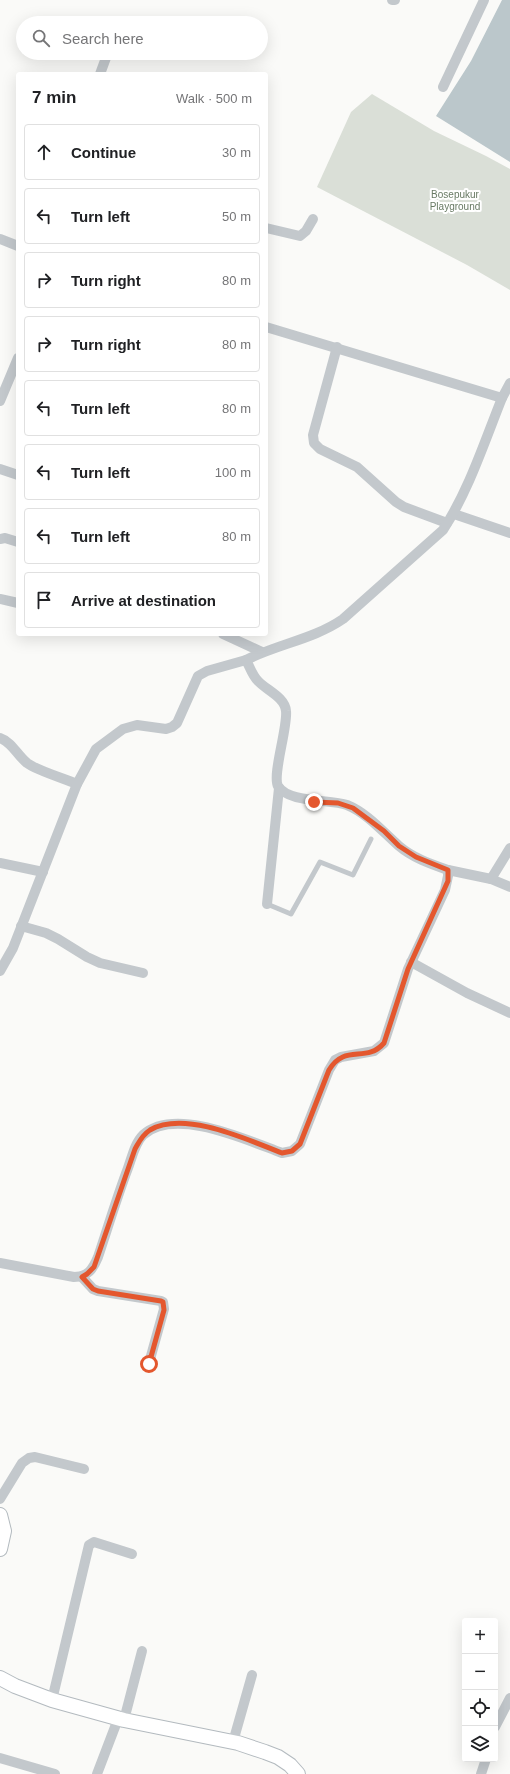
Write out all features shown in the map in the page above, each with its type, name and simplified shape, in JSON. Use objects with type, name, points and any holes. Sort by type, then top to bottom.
[{"type":"street","points":[[443,87],[484,0]]},
{"type":"street","points":[[101,72],[104,60]]},
{"type":"street","points":[[268,228],[300,236],[306,231],[314,219]]},
{"type":"street","points":[[0,239],[16,245]]},
{"type":"street","points":[[268,328],[337,347],[502,398]]},
{"type":"street","points":[[337,347],[313,435],[314,444],[320,449],[357,467],[386,494],[404,507],[447,524]]},
{"type":"street","points":[[0,400],[16,363]]},
{"type":"street","points":[[0,971],[13,948],[77,784],[96,749],[123,729],[137,725],[166,728],[172,727],[177,723],[198,676],[207,671],[246,660],[262,652],[320,633],[343,619],[437,535],[447,524],[454,514],[474,469],[502,398],[510,383]]},
{"type":"street","points":[[0,469],[16,474]]},
{"type":"street","points":[[454,514],[510,533]]},
{"type":"street","points":[[0,539],[5,538],[16,541]]},
{"type":"street","points":[[0,598],[16,602]]},
{"type":"street","points":[[227,636],[262,652]]},
{"type":"street","points":[[246,660],[253,676],[259,683],[281,699],[286,709],[286,720],[277,783],[279,788],[267,904]]},
{"type":"street","points":[[0,738],[7,741],[28,764],[77,784]]},
{"type":"street","points":[[279,788],[289,794],[314,802],[338,803],[353,808],[384,831],[405,850],[416,857],[448,870],[491,879],[510,887]]},
{"type":"street","points":[[491,879],[510,848]]},
{"type":"street","points":[[0,863],[43,872]]},
{"type":"street","points":[[82,1277],[94,1267],[132,1155],[142,1136],[150,1130],[173,1125],[203,1126],[220,1130],[282,1153],[292,1151],[300,1144],[329,1070],[335,1060],[347,1055],[366,1054],[379,1049],[384,1043],[397,999],[411,962],[445,890],[448,881],[448,870]]},
{"type":"street","points":[[21,926],[46,933],[87,957],[142,973]]},
{"type":"street","points":[[411,962],[467,993],[510,1013]]},
{"type":"street","points":[[0,1263],[82,1277],[93,1289],[98,1291],[163,1302],[164,1310],[149,1364]]},
{"type":"street","points":[[0,1499],[22,1463],[28,1458],[35,1457],[84,1469]]},
{"type":"street","points":[[0,1515],[2,1517],[4,1531],[0,1549]]},
{"type":"street","points":[[52,1700],[89,1545],[94,1542],[132,1554]]},
{"type":"street","points":[[97,1774],[121,1720],[142,1651]]},
{"type":"street","points":[[234,1742],[252,1675]]},
{"type":"street","points":[[0,1678],[15,1686],[52,1700],[121,1720],[234,1742],[278,1757],[290,1765],[298,1774]]},
{"type":"street","points":[[496,1726],[510,1698]]},
{"type":"street","points":[[0,1758],[54,1774]]},
{"type":"street","points":[[481,1774],[485,1762]]},
{"type":"lane","points":[[267,904],[291,914],[320,862],[352,875],[371,839]]},
{"type":"green space","name":"Bosepukur Playground","points":[[372,94],[434,131],[510,169],[510,290],[467,265],[317,187],[351,112]]},
{"type":"shaded area","points":[[502,0],[510,0],[510,162],[436,116],[471,61]]},
{"type":"route","points":[[149,1364],[164,1310],[163,1302],[98,1291],[93,1289],[82,1277],[94,1267],[120,1188],[135,1149],[142,1136],[150,1130],[159,1127],[173,1125],[203,1126],[220,1130],[282,1153],[292,1151],[300,1144],[324,1082],[335,1060],[347,1055],[366,1054],[379,1049],[384,1043],[397,999],[408,969],[448,881],[448,870],[416,857],[399,846],[384,831],[353,808],[338,803],[314,802]]}]
